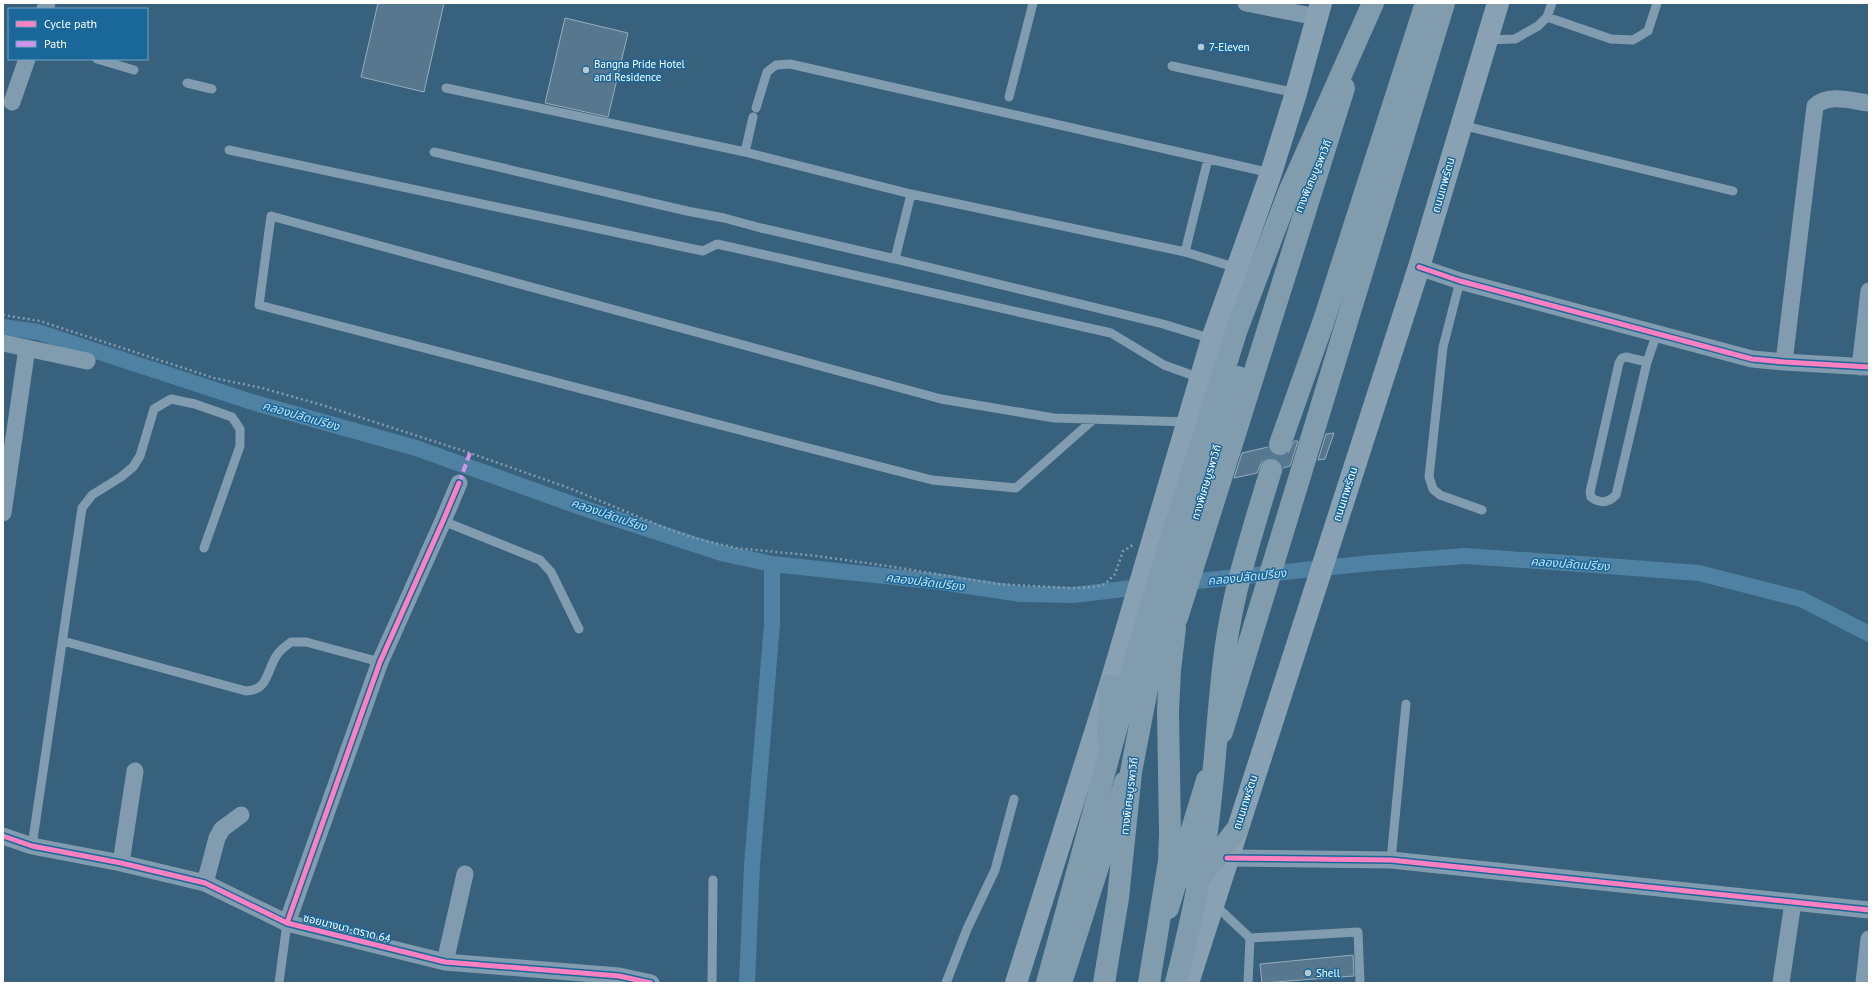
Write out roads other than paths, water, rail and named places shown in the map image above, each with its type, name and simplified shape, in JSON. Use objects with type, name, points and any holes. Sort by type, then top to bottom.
[{"type":"highway","points":[[1061,983],[1177,617],[1187,563],[1372,3]]},
{"type":"highway","points":[[1047,983],[1138,650],[1237,329],[1289,192],[1372,3]]},
{"type":"highway","name":"ทางพิเศษบูรพาวิถี","points":[[1104,983],[1118,898],[1131,772],[1148,684],[1187,563],[1251,334],[1302,198],[1389,3]]},
{"type":"highway","points":[[1280,444],[1323,323],[1426,3]]},
{"type":"highway","points":[[1144,983],[1162,929],[1444,3]]},
{"type":"highway","points":[[1176,983],[1198,887],[1206,837],[1225,651],[1233,606],[1247,549],[1271,470]]},
{"type":"highway","points":[[1149,983],[1169,861],[1170,833],[1168,755],[1170,670],[1187,563]]},
{"type":"highway","points":[[1106,843],[1110,685]]},
{"type":"highway","points":[[1162,929],[1236,829]]},
{"type":"main road","name":"ถนนเทพรัตน","points":[[1188,983],[1236,829],[1419,267],[1498,3]]},
{"type":"main road","points":[[1016,983],[1130,620],[1212,339],[1271,173],[1296,93],[1319,10]]},
{"type":"street","points":[[1246,3],[1319,10]]},
{"type":"street","points":[[12,102],[27,60]]},
{"type":"street","points":[[1784,362],[1815,106],[1821,100],[1830,98],[1869,103]]},
{"type":"street","points":[[1419,267],[1460,281],[1752,359],[1864,367],[1869,291]]},
{"type":"street","points":[[3,343],[87,360]]},
{"type":"street","points":[[3,513],[27,348]]},
{"type":"street","points":[[287,923],[380,662],[443,521],[458,483]]},
{"type":"street","points":[[121,863],[135,771]]},
{"type":"street","points":[[205,883],[217,838],[222,829],[241,815]]},
{"type":"street","name":"ซอยบางนา-ตราด 64","points":[[3,836],[32,846],[121,863],[205,883],[287,923],[446,962],[619,976],[651,983]]},
{"type":"street","points":[[1228,858],[1391,860],[1869,910]]},
{"type":"street","points":[[446,962],[465,874]]},
{"type":"street","points":[[1781,983],[1792,902]]},
{"type":"street","points":[[1864,983],[1869,939]]},
{"type":"lane","points":[[1009,98],[1033,3]]},
{"type":"lane","points":[[1487,40],[1515,39],[1538,26],[1547,17],[1552,3]]},
{"type":"lane","points":[[1547,17],[1611,39],[1633,40],[1648,31],[1656,3]]},
{"type":"lane","points":[[100,60],[134,70]]},
{"type":"lane","points":[[745,152],[767,72],[776,64],[790,64],[1271,173]]},
{"type":"lane","points":[[1172,66],[1296,93]]},
{"type":"lane","points":[[187,83],[212,89]]},
{"type":"lane","points":[[446,88],[745,152],[911,194],[1185,252],[1237,268]]},
{"type":"lane","points":[[1461,125],[1732,191]]},
{"type":"lane","points":[[229,150],[703,251],[717,244],[1111,333],[1164,365],[1200,378]]},
{"type":"lane","points":[[434,152],[687,211],[724,218],[895,259],[1163,324],[1212,339]]},
{"type":"lane","points":[[1185,252],[1208,159]]},
{"type":"lane","points":[[895,259],[911,194]]},
{"type":"lane","points":[[1094,419],[1016,488],[932,480],[259,305],[271,216],[941,399],[1054,418],[1094,419],[1188,422]]},
{"type":"lane","points":[[1460,281],[1443,347],[1429,477],[1433,489],[1440,495],[1482,510]]},
{"type":"lane","points":[[1647,362],[1626,357],[1622,358],[1619,363],[1590,492],[1591,497],[1595,501],[1604,503],[1610,501],[1616,496],[1647,362],[1657,333]]},
{"type":"lane","points":[[32,846],[82,508],[92,495],[121,477],[133,467],[140,456],[154,409],[170,399],[195,404],[232,417],[240,429],[240,446],[204,548]]},
{"type":"lane","points":[[443,521],[540,560],[551,572],[580,629]]},
{"type":"lane","points":[[63,642],[246,691],[254,690],[262,686],[277,654],[291,642],[306,642],[380,662]]},
{"type":"lane","points":[[1391,860],[1406,704]]},
{"type":"lane","points":[[946,983],[967,929],[995,870],[1014,799]]},
{"type":"lane","points":[[712,983],[713,880]]},
{"type":"lane","points":[[1213,903],[1250,938],[1358,932],[1360,983]]},
{"type":"lane","points":[[279,983],[287,923]]},
{"type":"lane","points":[[1248,983],[1250,938]]},
{"type":"waterway","name":"คลองปลัดเปรียง","points":[[3,327],[38,332],[255,403],[416,448],[583,508],[721,553],[772,564],[941,582],[1020,594],[1074,595],[1148,586]]},
{"type":"waterway","name":"คลองปลัดเปรียง","points":[[1179,583],[1371,563],[1465,556],[1581,564],[1699,573],[1801,599],[1869,634]]},
{"type":"waterway","points":[[747,983],[752,865],[772,624],[772,564]]},
{"type":"tunnel","points":[[1271,470],[1280,444]]},
{"type":"place","name":"7-Eleven","points":[[1201,47]]},
{"type":"place","name":"Bangna Pride Hotel and Residence","points":[[586,70]]},
{"type":"place","name":"Shell","points":[[1308,973]]}]
